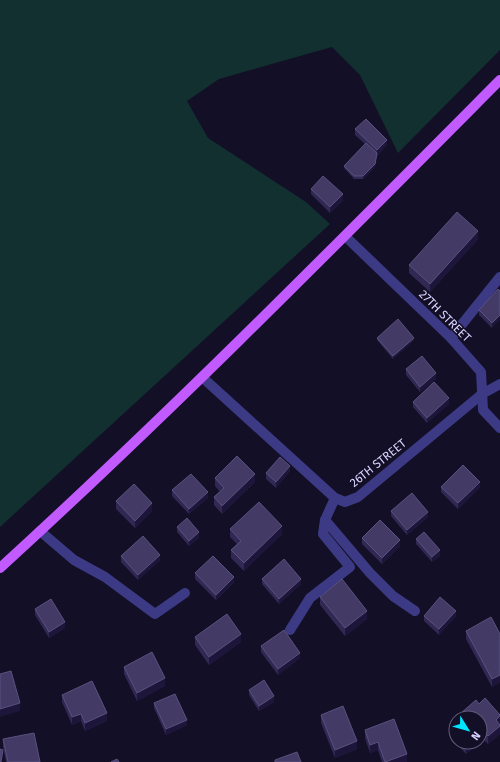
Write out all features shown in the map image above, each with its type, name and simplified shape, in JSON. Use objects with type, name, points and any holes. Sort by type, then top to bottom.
[{"type":"main road","points":[[0,568],[202,377],[500,80]]},
{"type":"street","name":"27TH STREET","points":[[345,236],[451,338],[481,372],[483,410],[500,428]]},
{"type":"street","points":[[451,338],[500,277]]},
{"type":"street","points":[[202,377],[335,498],[325,520],[323,534],[350,567],[310,598],[290,630]]},
{"type":"street","name":"26TH STREET","points":[[335,498],[345,502],[358,497],[482,394],[500,384]]},
{"type":"street","points":[[325,520],[370,573],[393,596],[415,611]]},
{"type":"street","points":[[40,531],[74,560],[105,577],[155,614],[185,593]]},
{"type":"green space","points":[[0,0],[500,0],[500,50],[398,153],[360,75],[332,47],[219,79],[187,101],[208,138],[306,202],[330,224],[0,527]]},
{"type":"building","points":[[366,119],[387,140],[377,150],[355,129]]},
{"type":"building","points":[[366,143],[377,153],[375,164],[363,176],[354,176],[344,166]]},
{"type":"building","points":[[323,176],[343,194],[330,207],[311,189]]},
{"type":"building","points":[[457,212],[478,231],[430,284],[409,265]]},
{"type":"building","points":[[498,289],[500,291],[500,315],[492,323],[479,310]]},
{"type":"building","points":[[398,319],[414,338],[393,356],[377,338]]},
{"type":"building","points":[[422,356],[436,373],[420,387],[406,369]]},
{"type":"building","points":[[434,382],[449,398],[427,418],[413,402]]},
{"type":"building","points":[[237,456],[255,474],[222,506],[214,497],[224,488],[215,478]]},
{"type":"building","points":[[280,457],[290,466],[276,482],[266,473]]},
{"type":"building","points":[[463,465],[480,482],[458,503],[441,487]]},
{"type":"building","points":[[191,474],[208,492],[189,509],[172,490]]},
{"type":"building","points":[[134,484],[152,503],[135,521],[116,501]]},
{"type":"building","points":[[412,493],[428,512],[407,530],[391,511]]},
{"type":"building","points":[[259,502],[282,526],[244,563],[231,550],[241,541],[230,529]]},
{"type":"building","points":[[187,518],[199,532],[189,541],[177,527]]},
{"type":"building","points":[[380,520],[400,540],[382,558],[362,538]]},
{"type":"building","points":[[424,532],[440,550],[432,557],[416,539]]},
{"type":"building","points":[[143,536],[160,555],[138,575],[121,556]]},
{"type":"building","points":[[213,556],[234,577],[216,595],[195,573]]},
{"type":"building","points":[[284,559],[301,579],[279,599],[262,579]]},
{"type":"building","points":[[342,579],[367,611],[345,628],[320,597]]},
{"type":"building","points":[[440,597],[456,611],[439,629],[424,616]]},
{"type":"building","points":[[51,599],[65,622],[49,632],[35,609]]},
{"type":"building","points":[[227,614],[241,634],[209,657],[195,637]]},
{"type":"building","points":[[491,617],[500,634],[500,675],[492,679],[466,631]]},
{"type":"building","points":[[284,630],[300,653],[278,669],[261,646]]},
{"type":"building","points":[[152,652],[165,678],[137,693],[124,667]]},
{"type":"building","points":[[11,671],[20,703],[0,709],[0,674]]},
{"type":"building","points":[[264,680],[274,696],[259,706],[249,690]]},
{"type":"building","points":[[92,681],[107,713],[85,723],[81,714],[72,717],[62,695]]},
{"type":"building","points":[[175,694],[187,720],[166,729],[154,703]]},
{"type":"building","points":[[485,698],[500,715],[496,720],[500,726],[488,736],[488,710],[464,710],[476,700],[479,704]]},
{"type":"building","points":[[343,706],[357,741],[335,750],[321,715]]},
{"type":"building","points":[[394,719],[407,754],[385,762],[378,742],[370,745],[365,730]]},
{"type":"building","points":[[34,733],[40,762],[8,762],[3,739]]},
{"type":"building","points":[[0,749],[3,750],[1,762],[0,762]]},
{"type":"building","points":[[297,752],[301,762],[275,762],[275,760]]},
{"type":"building","points":[[117,759],[119,762],[111,762]]}]
